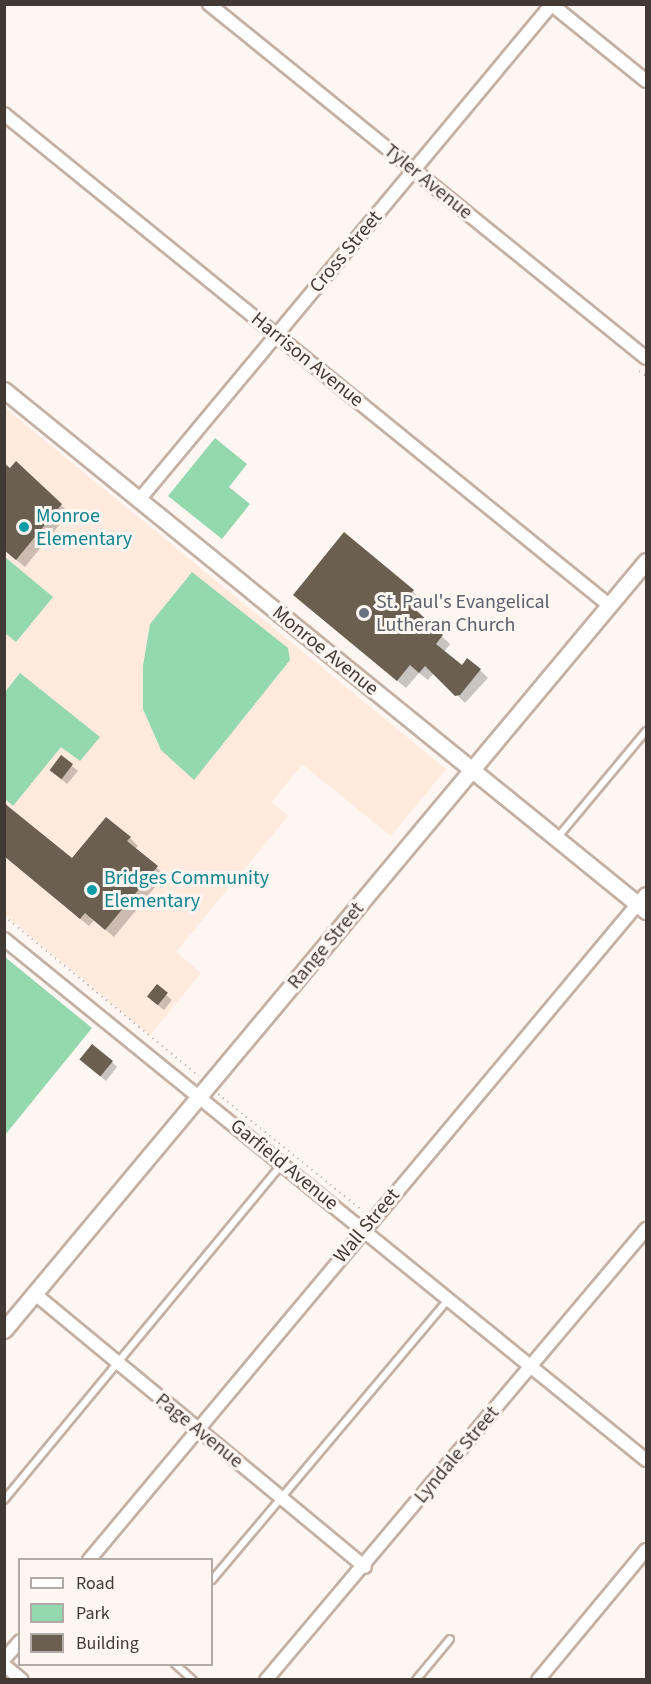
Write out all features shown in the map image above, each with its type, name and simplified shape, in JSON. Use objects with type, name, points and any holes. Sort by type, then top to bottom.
[{"type":"street","name":"Tyler Avenue","points":[[209,4],[646,358]]},
{"type":"street","name":"Cross Street","points":[[139,500],[552,5]]},
{"type":"street","points":[[552,5],[646,81]]},
{"type":"street","name":"Harrison Avenue","points":[[4,114],[610,606]]},
{"type":"street","name":"Monroe Avenue","points":[[4,390],[557,839],[644,903]]},
{"type":"street","name":"Range Street","points":[[4,1330],[646,561]]},
{"type":"street","name":"Wall Street","points":[[91,1558],[363,1230],[644,903]]},
{"type":"street","name":"Garfield Avenue","points":[[4,939],[204,1092],[282,1164],[646,1460]]},
{"type":"street","name":"Lyndale Street","points":[[266,1680],[365,1567],[646,1229]]},
{"type":"street","name":"Page Avenue","points":[[35,1294],[118,1365],[365,1567]]},
{"type":"street","points":[[538,1680],[646,1550]]},
{"type":"street","points":[[4,1659],[18,1643]]},
{"type":"street","points":[[4,1665],[22,1680]]},
{"type":"lane","points":[[557,839],[646,731]]},
{"type":"lane","points":[[4,1500],[282,1164]]},
{"type":"lane","points":[[213,1579],[449,1299]]},
{"type":"lane","points":[[416,1680],[450,1639]]},
{"type":"lane","points":[[176,1666],[193,1680]]},
{"type":"path","points":[[4,916],[196,1071],[204,1092],[373,1219]]},
{"type":"shaded area","points":[[4,407],[446,769],[391,836],[302,764],[272,802],[288,816],[176,952],[201,973],[150,1035],[5,915]]},
{"type":"green space","points":[[215,438],[247,464],[229,487],[250,504],[222,539],[168,496]]},
{"type":"green space","points":[[5,557],[53,597],[16,642],[5,633]]},
{"type":"green space","points":[[192,572],[288,648],[290,660],[194,780],[161,750],[143,709],[143,666],[150,624]]},
{"type":"green space","points":[[20,673],[100,737],[80,761],[61,747],[13,806],[5,799],[5,692]]},
{"type":"green space","points":[[5,957],[92,1028],[5,1135]]},
{"type":"building","name":"Monroe Elementary","points":[[16,461],[62,504],[16,560],[4,550],[4,463],[10,468]]},
{"type":"building","name":"St. Paul's Evangelical Lutheran Church","points":[[344,532],[414,590],[405,600],[443,635],[436,644],[462,665],[467,658],[481,669],[460,695],[455,696],[425,666],[419,673],[410,665],[397,681],[293,595]]},
{"type":"building","points":[[61,755],[73,764],[62,779],[50,770]]},
{"type":"building","name":"Bridges Community Elementary","points":[[4,803],[72,858],[106,817],[131,837],[127,841],[158,866],[105,930],[85,913],[80,919],[4,856]]},
{"type":"building","points":[[157,984],[168,993],[158,1005],[147,996]]},
{"type":"building","points":[[92,1044],[113,1061],[100,1077],[79,1060]]},
{"type":"place","name":"Monroe Elementary","points":[[24,527]]},
{"type":"place","name":"St. Paul's Evangelical Lutheran Church","points":[[364,613]]},
{"type":"place","name":"Bridges Community Elementary","points":[[92,890]]}]
